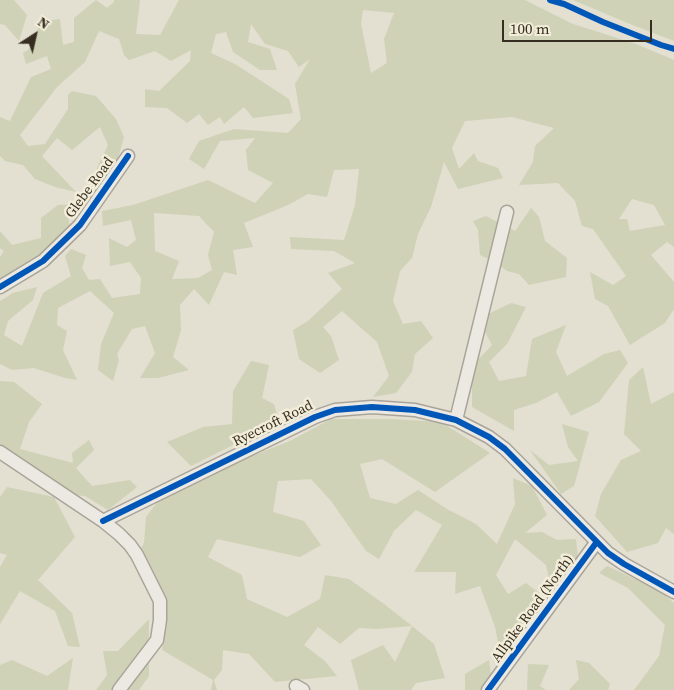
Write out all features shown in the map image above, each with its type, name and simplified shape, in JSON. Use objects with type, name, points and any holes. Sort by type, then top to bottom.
[{"type":"street","name":"Glebe Road","points":[[0,287],[43,261],[80,226],[128,156]]},
{"type":"street","points":[[456,420],[507,212]]},
{"type":"street","name":"Ryecroft Road","points":[[103,521],[315,417],[335,410],[352,408],[414,410],[456,420],[474,427],[505,449],[596,543],[624,564],[674,592]]},
{"type":"street","points":[[0,452],[103,521],[130,545],[137,555],[160,601],[160,620],[157,640],[119,690]]},
{"type":"street","name":"Allpike Road (North)","points":[[488,690],[596,543]]},
{"type":"green space","points":[[0,0],[14,0],[27,15],[19,41],[5,25],[0,24]]},
{"type":"green space","points":[[96,0],[107,8],[114,0],[140,0],[136,34],[160,35],[179,0],[525,0],[573,24],[636,44],[674,60],[674,247],[667,242],[651,255],[674,282],[674,309],[665,323],[630,345],[608,306],[595,299],[590,272],[613,285],[626,276],[593,229],[582,226],[575,201],[558,183],[519,185],[533,162],[535,146],[554,128],[512,117],[465,121],[452,148],[459,169],[474,153],[478,161],[498,168],[503,178],[458,189],[444,162],[431,207],[418,234],[412,258],[400,271],[393,301],[403,324],[421,321],[433,338],[415,354],[412,372],[396,393],[373,397],[389,376],[377,342],[342,311],[323,327],[331,336],[339,360],[320,373],[299,359],[293,330],[308,321],[342,289],[328,273],[355,263],[334,251],[291,249],[290,237],[344,240],[355,205],[359,169],[334,170],[327,197],[308,194],[288,205],[244,223],[253,247],[233,250],[237,275],[224,272],[209,305],[194,289],[180,305],[181,330],[173,357],[189,370],[158,378],[140,378],[155,353],[145,326],[132,329],[117,354],[119,360],[113,381],[98,370],[101,344],[114,313],[90,291],[58,308],[57,325],[67,331],[63,350],[77,380],[34,368],[12,370],[0,364],[0,301],[13,293],[37,287],[33,300],[8,321],[4,335],[22,346],[43,293],[71,276],[65,256],[71,249],[86,255],[82,268],[89,280],[100,279],[112,298],[140,294],[141,278],[130,262],[110,266],[109,238],[127,247],[136,240],[131,220],[103,226],[102,211],[133,205],[208,180],[255,203],[273,183],[248,170],[246,150],[255,138],[220,141],[204,169],[189,159],[199,141],[234,129],[288,133],[301,119],[295,84],[310,59],[299,67],[288,51],[265,44],[251,24],[248,42],[270,49],[277,70],[260,70],[233,52],[226,32],[216,34],[211,53],[235,64],[289,99],[293,113],[253,118],[244,107],[224,124],[220,117],[208,125],[199,114],[187,123],[167,108],[145,107],[145,89],[159,91],[190,61],[191,50],[171,61],[155,51],[129,60],[124,55],[119,39],[99,31],[85,62],[57,87],[20,135],[28,146],[45,144],[68,109],[68,95],[72,91],[96,96],[116,119],[124,137],[109,190],[91,189],[96,170],[108,145],[100,127],[72,150],[57,138],[42,156],[76,192],[55,187],[35,179],[23,165],[5,161],[0,156],[0,117],[10,121],[31,77],[51,69],[47,56],[26,64],[23,53],[32,47],[40,22],[60,19],[63,45],[74,42],[74,18]],"holes":[[[363,10],[394,13],[384,39],[387,63],[371,73],[361,24]],[[632,199],[654,205],[665,225],[630,231],[627,219],[619,219]],[[154,213],[199,216],[214,232],[208,255],[212,270],[198,278],[172,279],[179,261],[155,251]]]},
{"type":"green space","points":[[573,0],[674,0],[674,41],[630,24]]},
{"type":"green space","points":[[84,204],[68,215],[71,234],[0,284],[0,257],[4,251],[0,248],[0,231],[12,245],[41,238],[41,218],[58,205]]},
{"type":"green space","points":[[531,208],[539,217],[545,241],[567,258],[566,277],[529,285],[519,274],[507,271],[480,255],[478,230],[473,221],[486,216],[515,231]]},
{"type":"green space","points":[[511,303],[526,307],[507,344],[489,362],[499,381],[526,376],[532,339],[566,325],[556,352],[567,376],[604,354],[620,350],[628,363],[599,402],[571,416],[557,392],[536,403],[514,410],[514,431],[472,407],[472,366],[492,345],[478,319]]},
{"type":"green space","points":[[251,361],[269,365],[262,398],[274,404],[279,422],[191,466],[167,442],[203,427],[232,424],[233,391]]},
{"type":"green space","points":[[643,367],[651,404],[674,392],[674,534],[666,528],[658,543],[627,552],[595,516],[601,494],[621,460],[641,451],[624,434],[629,380]]},
{"type":"green space","points":[[0,381],[14,382],[42,404],[29,422],[20,449],[73,463],[72,453],[89,440],[94,450],[76,468],[92,486],[130,480],[137,487],[108,510],[85,496],[72,495],[0,447]]},
{"type":"green space","points":[[331,419],[391,419],[441,422],[490,453],[435,492],[382,459],[360,464],[370,498],[396,504],[418,490],[447,509],[476,524],[497,544],[515,504],[513,478],[532,486],[547,515],[525,533],[542,532],[557,540],[576,539],[578,559],[554,601],[546,565],[515,539],[496,575],[508,594],[526,583],[539,593],[543,615],[521,625],[525,650],[500,652],[495,627],[480,586],[455,594],[456,572],[414,572],[442,525],[416,510],[394,531],[379,559],[366,551],[331,501],[311,479],[278,481],[273,512],[304,521],[321,545],[300,557],[217,539],[208,557],[242,575],[247,599],[287,617],[320,599],[325,575],[349,579],[412,626],[377,629],[359,628],[340,644],[318,627],[304,645],[325,661],[337,676],[275,682],[249,654],[223,650],[222,670],[214,680],[217,690],[211,690],[213,680],[162,650],[167,606],[153,570],[139,552],[144,543],[146,517],[174,480],[194,479],[290,441]]},
{"type":"green space","points":[[562,424],[589,432],[574,486],[561,494],[530,450],[549,465],[578,461],[568,447]]},
{"type":"green space","points":[[7,487],[54,497],[75,537],[38,580],[72,613],[80,647],[68,646],[55,611],[20,591],[0,624],[0,567],[7,555],[0,553],[0,497]]},
{"type":"green space","points":[[607,566],[659,590],[674,603],[674,690],[634,690],[659,656],[665,625],[628,588],[599,573]]},
{"type":"green space","points":[[149,619],[149,676],[139,690],[96,690],[107,675],[103,651],[118,651]]},
{"type":"green space","points":[[412,626],[434,644],[445,678],[416,683],[411,690],[359,690],[351,660],[383,645],[395,662]]},
{"type":"green space","points":[[73,658],[68,690],[0,690],[0,665],[12,660],[47,676]]},
{"type":"green space","points":[[489,660],[493,690],[465,690],[465,674]]},
{"type":"green space","points":[[576,660],[589,663],[610,684],[608,690],[569,690],[579,679]]},
{"type":"green space","points":[[528,664],[549,665],[540,686],[546,690],[527,690]]},
{"type":"cycle path","points":[[550,0],[674,49]]},
{"type":"cycle path","points":[[0,287],[43,261],[80,225],[128,156]]},
{"type":"cycle path","points":[[103,521],[315,417],[335,410],[372,407],[415,410],[456,420],[489,437],[505,449],[608,553],[674,592]]},
{"type":"cycle path","points":[[488,690],[596,543]]}]
